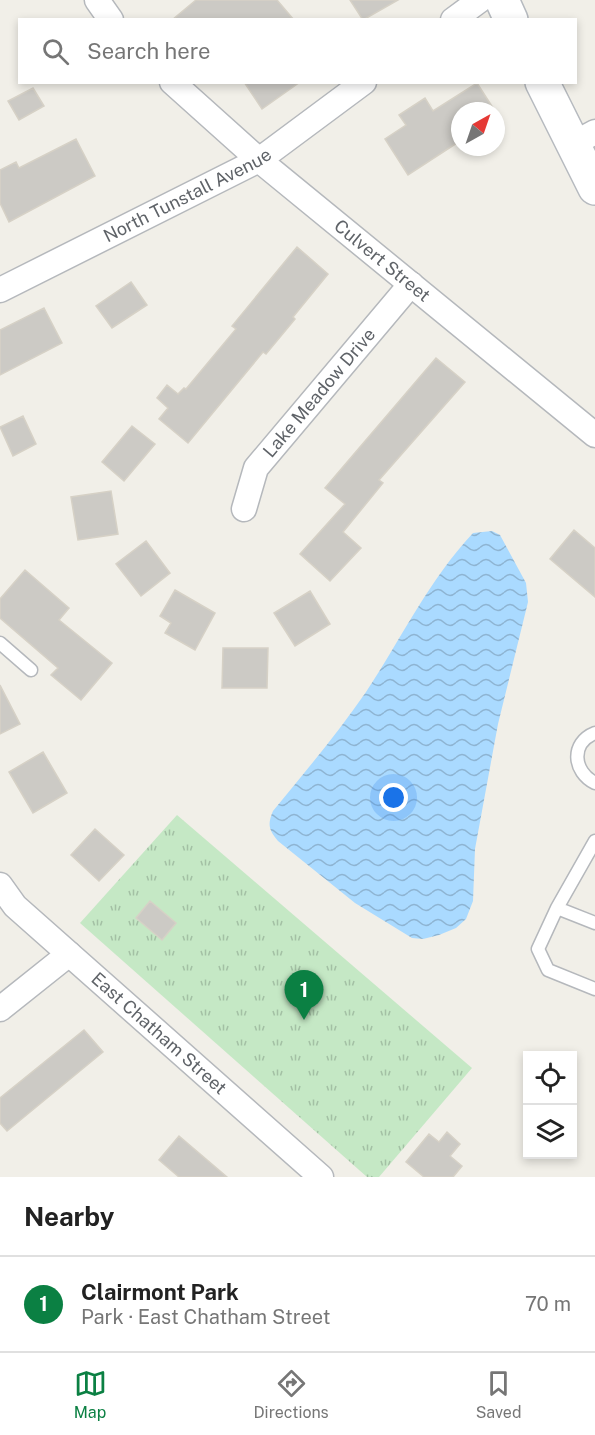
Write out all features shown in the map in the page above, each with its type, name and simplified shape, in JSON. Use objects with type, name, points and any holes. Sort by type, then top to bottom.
[{"type":"main road","points":[[502,0],[510,18]]},
{"type":"main road","points":[[544,84],[584,138],[595,188]]},
{"type":"street","points":[[97,0],[110,18]]},
{"type":"street","points":[[456,18],[480,0]]},
{"type":"street","name":"Culvert Street","points":[[174,84],[259,160],[595,435]]},
{"type":"street","name":"North Tunstall Avenue","points":[[0,290],[259,160],[361,84]]},
{"type":"street","name":"Lake Meadow Drive","points":[[244,509],[256,468],[411,284]]},
{"type":"street","name":"East Chatham Street","points":[[0,885],[15,906],[321,1177]]},
{"type":"street","points":[[0,1009],[69,954]]},
{"type":"lane","points":[[0,643],[31,670]]},
{"type":"lane","points":[[595,733],[584,740],[577,756],[581,772],[595,784]]},
{"type":"lane","points":[[595,841],[557,908],[538,949],[548,970],[595,989]]},
{"type":"lane","points":[[557,908],[595,923]]},
{"type":"green space","points":[[177,815],[472,1068],[379,1177],[367,1177],[80,923]]},
{"type":"water","points":[[492,531],[500,535],[526,583],[528,602],[498,724],[475,849],[473,901],[466,919],[456,928],[423,939],[412,938],[355,903],[278,841],[271,830],[270,820],[273,811],[366,692],[429,590],[457,551],[473,533]]},
{"type":"building","points":[[196,0],[277,0],[292,18],[174,18]]},
{"type":"building","points":[[350,0],[398,0],[366,18],[362,18]]},
{"type":"building","points":[[245,84],[297,84],[262,109]]},
{"type":"building","points":[[478,84],[489,102],[451,102],[451,147],[408,175],[385,139],[406,125],[399,115],[425,98],[433,111]]},
{"type":"building","points":[[33,88],[44,106],[19,120],[8,101]]},
{"type":"building","points":[[76,139],[95,176],[9,222],[0,203],[0,170],[16,162],[19,168]]},
{"type":"building","points":[[297,247],[328,274],[293,317],[295,319],[266,354],[263,352],[188,443],[159,419],[168,408],[157,398],[167,385],[178,394],[184,388],[186,389],[236,329],[232,326]]},
{"type":"building","points":[[131,282],[147,305],[112,328],[96,306]]},
{"type":"building","points":[[44,308],[62,343],[0,375],[0,330]]},
{"type":"building","points":[[436,358],[465,382],[379,480],[383,483],[343,532],[361,548],[330,581],[300,554],[345,504],[325,488]]},
{"type":"building","points":[[23,416],[36,444],[13,456],[0,427]]},
{"type":"building","points":[[132,426],[155,444],[124,481],[102,462]]},
{"type":"building","points":[[111,491],[118,534],[78,540],[71,497]]},
{"type":"building","points":[[574,530],[595,548],[595,597],[550,559]]},
{"type":"building","points":[[146,541],[170,573],[141,596],[116,564]]},
{"type":"building","points":[[25,570],[69,608],[59,620],[112,663],[81,700],[51,675],[58,668],[0,618],[0,599]]},
{"type":"building","points":[[175,590],[215,613],[195,650],[165,633],[171,623],[160,616]]},
{"type":"building","points":[[310,591],[330,624],[295,646],[274,613]]},
{"type":"building","points":[[223,648],[268,648],[267,688],[222,688]]},
{"type":"building","points":[[0,685],[20,724],[0,734]]},
{"type":"building","points":[[43,752],[67,793],[33,813],[9,772]]},
{"type":"building","points":[[95,829],[124,855],[99,881],[71,855]]},
{"type":"building","points":[[150,901],[176,923],[162,940],[136,918]]},
{"type":"building","points":[[84,1030],[103,1052],[7,1131],[0,1123],[0,1098]]},
{"type":"building","points":[[447,1132],[460,1144],[450,1156],[462,1166],[453,1177],[424,1177],[406,1162],[429,1134],[439,1142]]},
{"type":"building","points":[[179,1136],[227,1177],[179,1177],[159,1160]]},
{"type":"place","name":"Clairmont Park","points":[[304,1020]]}]
